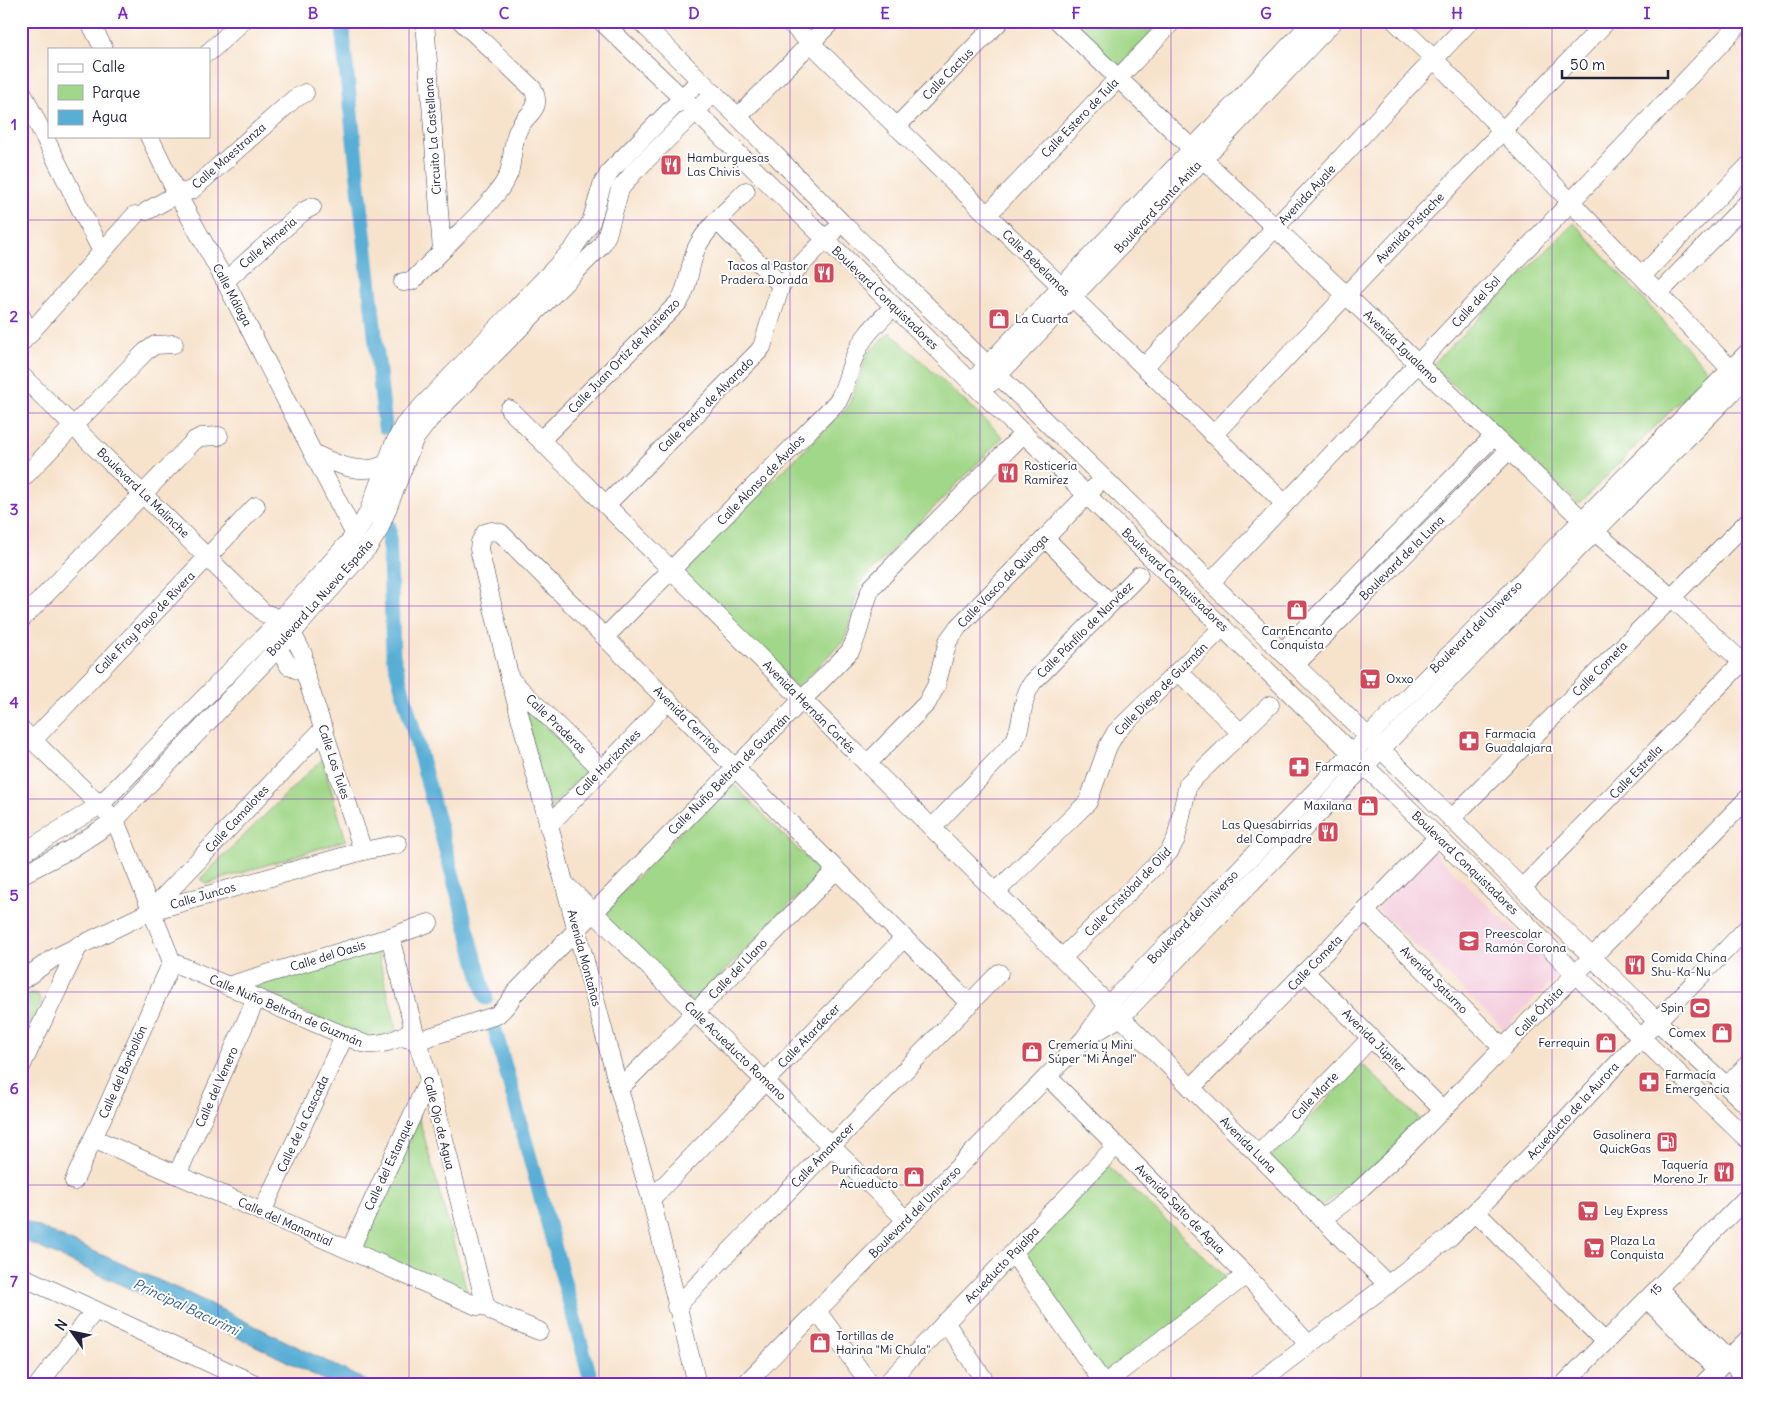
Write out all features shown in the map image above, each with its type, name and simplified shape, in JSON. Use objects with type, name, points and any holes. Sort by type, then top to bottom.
[{"type":"street","points":[[210,51],[242,21]]},
{"type":"street","name":"Circuito La Castellana","points":[[425,21],[442,251]]},
{"type":"street","points":[[403,282],[412,281],[499,191],[509,172],[518,128],[534,110],[537,103],[537,96],[533,89],[461,21]]},
{"type":"street","name":"Boulevard Conquistadores","points":[[601,21],[696,111],[1528,925],[1575,974],[1749,1140]]},
{"type":"street","name":"Boulevard Conquistadores","points":[[640,21],[842,223],[1211,582],[1657,1021],[1749,1107]]},
{"type":"street","name":"Calle Bebelamas","points":[[788,21],[1285,504]]},
{"type":"street","points":[[738,117],[832,21]]},
{"type":"street","name":"Calle Cactus","points":[[896,127],[1000,21]]},
{"type":"street","name":"Avenida Igualamo","points":[[1058,21],[1582,520],[1747,662]]},
{"type":"street","name":"Calle Estero de Tula","points":[[987,215],[1173,21]]},
{"type":"street","name":"Boulevard Santa Anita","points":[[977,388],[1198,154],[1314,21]]},
{"type":"street","name":"Boulevard Santa Anita","points":[[1198,154],[1334,21]]},
{"type":"street","points":[[1395,21],[1434,59],[1658,294],[1743,379]]},
{"type":"street","name":"Avenida Ayale","points":[[1144,367],[1470,21]]},
{"type":"street","name":"Avenida Pistache","points":[[1213,435],[1607,21]]},
{"type":"street","points":[[97,25],[104,48]]},
{"type":"street","name":"Calle del Sol","points":[[1211,582],[1739,27]]},
{"type":"street","name":"Boulevard La Nueva España","points":[[21,875],[71,849],[115,820],[292,632],[369,546],[379,530],[392,469],[392,446],[404,425],[573,249],[591,222],[602,185],[612,170],[700,80]]},
{"type":"street","points":[[21,90],[102,252]]},
{"type":"street","name":"Calle Maestranza","points":[[25,338],[102,252],[141,213],[177,194],[192,190],[294,99],[305,93]]},
{"type":"street","name":"Boulevard La Nueva España","points":[[21,854],[100,805],[274,625],[355,535],[392,469],[429,420],[601,246],[607,235],[620,188],[714,93]]},
{"type":"street","name":"Calle Málaga","points":[[150,138],[177,194],[225,281],[355,535]]},
{"type":"street","points":[[1642,276],[1749,164]]},
{"type":"street","name":"Calle Juan Ortiz de Matienzo","points":[[541,440],[679,302],[696,249],[702,237],[746,191]]},
{"type":"street","points":[[1658,294],[1749,201]]},
{"type":"street","name":"Calle Almería","points":[[225,281],[312,207]]},
{"type":"street","points":[[717,221],[781,284]]},
{"type":"street","name":"Calle Pedro de Alvarado","points":[[606,505],[758,352],[762,347],[781,284],[842,223]]},
{"type":"street","name":"Calle Alonso de Ávalos","points":[[605,637],[838,401],[844,391],[858,348],[865,337],[894,306]]},
{"type":"street","points":[[21,316],[25,338]]},
{"type":"street","points":[[21,480],[145,352],[155,345],[174,344]]},
{"type":"street","name":"Boulevard del Universo","points":[[1084,1039],[1121,1017],[1743,379],[1749,351]]},
{"type":"street","name":"Boulevard La Malinche","points":[[21,375],[264,612],[274,625]]},
{"type":"street","name":"Boulevard del Universo","points":[[754,1380],[906,1220],[1084,1039],[1108,1004],[1474,629],[1582,520],[1743,379]]},
{"type":"street","name":"Avenida Hernán Cortés","points":[[509,409],[1108,1004]]},
{"type":"street","name":"Calle Nuño Beltrán de Guzmán","points":[[172,962],[344,1037],[373,1045],[411,1036],[483,1008],[505,996],[514,994],[850,651],[858,635],[867,597],[872,588],[1024,433]]},
{"type":"street","points":[[21,620],[194,440],[201,436],[219,436]]},
{"type":"street","name":"Boulevard de la Luna","points":[[1282,652],[1494,436]]},
{"type":"street","name":"Boulevard de la Luna","points":[[1295,665],[1509,450]]},
{"type":"street","points":[[315,454],[340,466],[355,469],[392,469]]},
{"type":"street","name":"Calle Vasco de Quiroga","points":[[867,764],[927,703],[936,686],[948,641],[952,634],[1103,478]]},
{"type":"street","name":"Calle Fray Payo de Rivera","points":[[27,735],[208,557],[256,506]]},
{"type":"street","name":"Calle Cometa","points":[[1452,819],[1749,520]]},
{"type":"street","name":"Avenida Cerritos","points":[[485,532],[501,533],[970,1004]]},
{"type":"street","name":"Avenida Montañas","points":[[485,532],[479,549],[510,679],[576,931],[651,1199],[676,1307],[697,1384]]},
{"type":"street","points":[[1045,538],[1110,603]]},
{"type":"street","points":[[1358,573],[1373,587]]},
{"type":"street","name":"Calle Pánfilo de Narváez","points":[[932,828],[1014,742],[1018,735],[1030,686],[1139,575]]},
{"type":"street","points":[[274,625],[277,648],[289,666],[305,673]]},
{"type":"street","name":"Calle Los Tules","points":[[274,625],[292,632],[304,654],[305,673],[363,852]]},
{"type":"street","name":"Calle Diego de Guzmán","points":[[996,892],[1088,802],[1111,738],[1223,627]]},
{"type":"street","points":[[1474,629],[1487,642]]},
{"type":"street","name":"Calle Estrella","points":[[1522,887],[1747,662]]},
{"type":"street","points":[[1179,672],[1241,733]]},
{"type":"street","name":"Calle Praderas","points":[[510,679],[602,770]]},
{"type":"street","name":"Calle Horizontes","points":[[548,826],[668,701]]},
{"type":"street","name":"Calle Cristóbal de Olid","points":[[1062,958],[1169,852],[1176,839],[1188,784],[1270,704]]},
{"type":"street","name":"Calle Camalotes","points":[[151,911],[324,728]]},
{"type":"street","points":[[27,735],[115,820],[172,962]]},
{"type":"street","name":"Calle Órbita","points":[[1322,1219],[1355,1194],[1384,1168],[1443,1110],[1749,797]]},
{"type":"street","name":"Calle Cometa","points":[[1191,1088],[1438,837]]},
{"type":"street","name":"Calle Juncos","points":[[21,981],[52,959],[151,911],[398,844]]},
{"type":"street","name":"Calle del Llano","points":[[619,1089],[836,870]]},
{"type":"street","name":"Calle Acueducto Romano","points":[[564,883],[906,1220]]},
{"type":"street","name":"Avenida Saturno","points":[[1365,911],[1503,1048]]},
{"type":"street","name":"Calle del Oasis","points":[[227,986],[390,937],[429,923]]},
{"type":"street","name":"Acueducto de la Aurora","points":[[1257,1384],[1450,1237],[1554,1132],[1657,1021],[1749,926]]},
{"type":"street","name":"Calle Ojo de Agua","points":[[390,937],[411,1036],[428,1079],[484,1299],[480,1304]]},
{"type":"street","name":"Calle Atardecer","points":[[651,1199],[904,938]]},
{"type":"street","points":[[21,1067],[79,945]]},
{"type":"street","name":"Calle del Borbollón","points":[[74,1181],[172,962]]},
{"type":"street","name":"Avenida Júpiter","points":[[1306,972],[1443,1110]]},
{"type":"street","name":"Calle Amanecer","points":[[676,1307],[999,973]]},
{"type":"street","name":"Calle del Venero","points":[[177,1175],[256,999]]},
{"type":"street","name":"Avenida Luna","points":[[1108,1004],[1388,1286]]},
{"type":"street","name":"Calle de la Cascada","points":[[262,1212],[344,1037]]},
{"type":"street","name":"Calle Marte","points":[[1258,1155],[1371,1038]]},
{"type":"street","points":[[1727,1086],[1749,1063]]},
{"type":"street","name":"Avenida Salto de Agua","points":[[1048,1077],[1246,1275],[1309,1345]]},
{"type":"street","name":"Calle del Estanque","points":[[350,1250],[428,1079]]},
{"type":"street","name":"Calle del Manantial","points":[[93,1138],[540,1331]]},
{"type":"street","name":"Acueducto Pajalpa","points":[[886,1384],[1117,1145]]},
{"type":"street","name":"15","points":[[1564,1384],[1749,1195]]},
{"type":"street","points":[[1476,1212],[1605,1342]]},
{"type":"street","points":[[1013,1253],[1104,1384],[1246,1275]]},
{"type":"street","points":[[21,1276],[255,1384]]},
{"type":"street","points":[[1653,1293],[1722,1365],[1749,1381]]},
{"type":"street","points":[[39,1384],[95,1310]]},
{"type":"street","points":[[818,1311],[870,1384]]},
{"type":"street","points":[[945,1322],[987,1384]]},
{"type":"street","points":[[1703,1384],[1749,1338]]},
{"type":"shaded area","name":"Preescolar Ramón Corona","points":[[1432,851],[1560,974],[1504,1029],[1377,909]]},
{"type":"green space","points":[[1069,21],[1163,21],[1119,68]]},
{"type":"green space","points":[[1574,223],[1709,372],[1579,504],[1432,365]]},
{"type":"green space","points":[[890,332],[1003,437],[860,583],[845,639],[797,688],[681,571],[848,407],[868,353]]},
{"type":"green space","points":[[528,710],[588,768],[550,809],[525,713]]},
{"type":"green space","points":[[322,759],[346,840],[206,884],[200,879]]},
{"type":"green space","points":[[730,781],[821,873],[693,1003],[601,914]]},
{"type":"green space","points":[[377,951],[397,1031],[365,1041],[251,986]]},
{"type":"green space","points":[[30,993],[38,994],[41,1003],[21,1043],[21,1000]]},
{"type":"green space","points":[[1362,1064],[1422,1122],[1379,1163],[1312,1214],[1263,1165]]},
{"type":"green space","points":[[418,1115],[469,1298],[355,1249]]},
{"type":"green space","points":[[1109,1166],[1233,1284],[1101,1378],[1016,1260]]},
{"type":"water","name":"Principal Bacurimi","points":[[21,1219],[192,1295],[373,1384],[332,1384],[256,1346],[21,1239]]},
{"type":"waterway","points":[[343,21],[344,48],[385,427]]},
{"type":"waterway","points":[[389,527],[393,655],[486,998]]},
{"type":"waterway","points":[[495,1030],[592,1384]]},
{"type":"place","name":"Hamburguesas Las Chivis","points":[[671,165]]},
{"type":"place","name":"Tacos al Pastor Pradera Dorada","points":[[824,273]]},
{"type":"place","name":"La Cuarta","points":[[999,319]]},
{"type":"place","name":"Rosticería Ramírez","points":[[1008,473]]},
{"type":"place","name":"CarnEncanto Conquista","points":[[1297,610]]},
{"type":"place","name":"Oxxo","points":[[1370,679]]},
{"type":"place","name":"Farmacia Guadalajara","points":[[1469,741]]},
{"type":"place","name":"Farmacón","points":[[1299,767]]},
{"type":"place","name":"Maxilana","points":[[1368,806]]},
{"type":"place","name":"Las Quesabirrias del Compadre","points":[[1328,832]]},
{"type":"place","name":"Preescolar Ramón Corona","points":[[1469,941]]},
{"type":"place","name":"Comida China Shu-Ka-Nu","points":[[1635,965]]},
{"type":"place","name":"Spin","points":[[1700,1008]]},
{"type":"place","name":"Comex","points":[[1722,1033]]},
{"type":"place","name":"Ferrequin","points":[[1606,1043]]},
{"type":"place","name":"Cremería y Mini Súper \"Mi Ángel\"","points":[[1032,1052]]},
{"type":"place","name":"Farmacía Emergencia","points":[[1649,1082]]},
{"type":"place","name":"Gasolinera QuickGas","points":[[1667,1142]]},
{"type":"place","name":"Taquería Moreno Jr","points":[[1724,1172]]},
{"type":"place","name":"Purificadora Acueducto","points":[[914,1177]]},
{"type":"place","name":"Ley Express","points":[[1588,1211]]},
{"type":"place","name":"Plaza La Conquista","points":[[1594,1248]]},
{"type":"place","name":"Tortillas de Harina \"Mi Chula\"","points":[[820,1343]]}]
